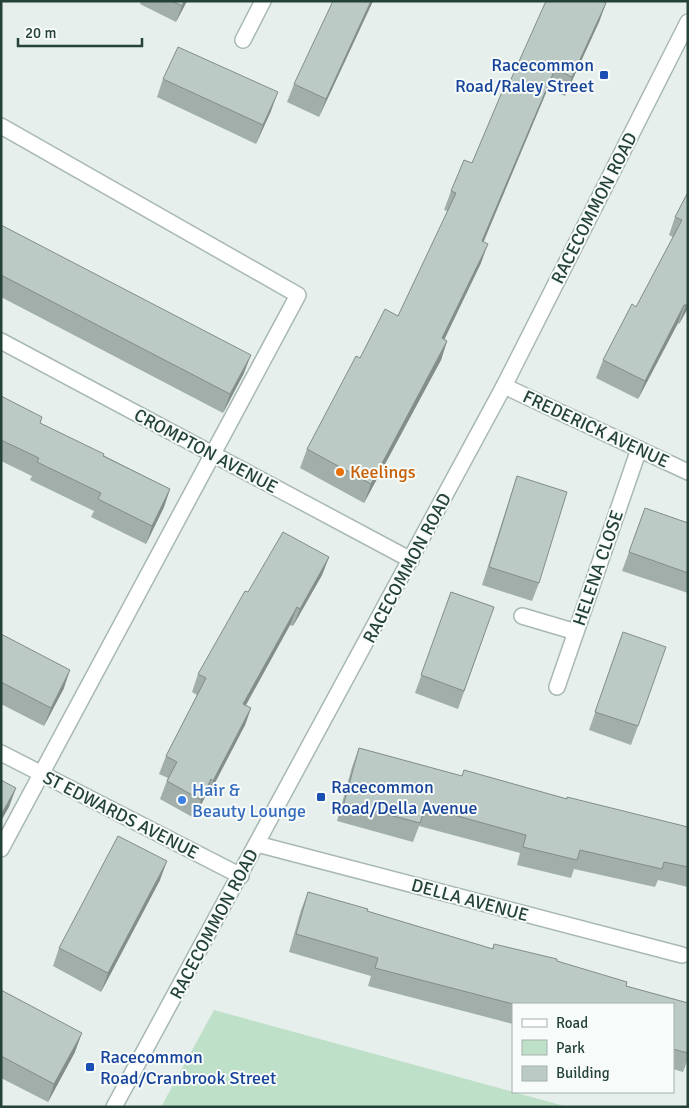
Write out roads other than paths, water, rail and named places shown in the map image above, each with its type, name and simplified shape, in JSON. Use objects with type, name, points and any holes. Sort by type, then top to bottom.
[{"type":"street","points":[[244,40],[262,1]]},
{"type":"street","name":"RACECOMMON ROAD","points":[[114,1107],[241,876],[504,386],[688,22]]},
{"type":"street","points":[[1,126],[298,295],[1,849]]},
{"type":"street","name":"CROMPTON AVENUE","points":[[1,341],[411,560]]},
{"type":"street","name":"FREDERICK AVENUE","points":[[504,386],[688,472]]},
{"type":"street","name":"HELENA CLOSE","points":[[557,687],[639,449]]},
{"type":"street","points":[[522,616],[576,632]]},
{"type":"street","name":"ST EDWARDS AVENUE","points":[[1,753],[241,876]]},
{"type":"street","name":"DELLA AVENUE","points":[[257,844],[682,955]]},
{"type":"place","name":"Racecommon Road/Raley Street","points":[[604,75]]},
{"type":"place","name":"Keelings","points":[[340,472]]},
{"type":"place","name":"Racecommon Road/Della Avenue","points":[[321,797]]},
{"type":"place","name":"Hair & Beauty Lounge","points":[[182,800]]},
{"type":"place","name":"Racecommon Road/Cranbrook Street","points":[[90,1067]]}]
